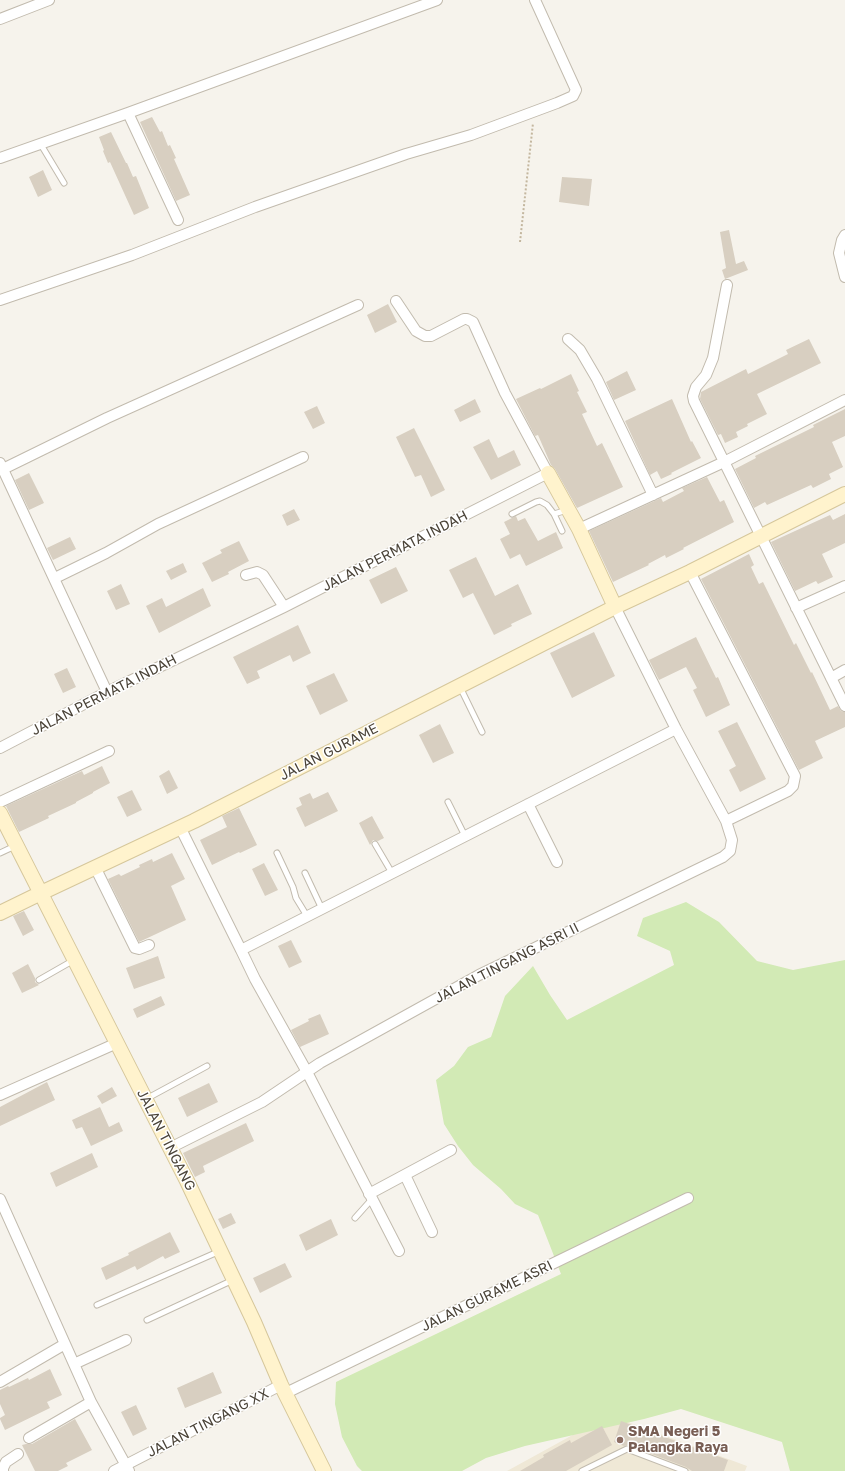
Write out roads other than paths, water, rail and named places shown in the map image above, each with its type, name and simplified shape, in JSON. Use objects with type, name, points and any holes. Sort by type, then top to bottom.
[{"type":"street","points":[[1,16],[49,0]]},
{"type":"street","points":[[0,158],[128,113],[437,0]]},
{"type":"street","points":[[0,300],[132,255],[277,199],[406,154],[471,135],[573,96],[576,90],[535,0]]},
{"type":"street","points":[[128,113],[178,220]]},
{"type":"street","points":[[845,235],[842,240],[839,253],[845,276]]},
{"type":"street","points":[[727,285],[713,358],[710,368],[702,381],[696,387],[693,396],[695,405],[845,706]]},
{"type":"street","points":[[396,301],[416,331],[425,336],[431,336],[464,319],[473,322],[505,393],[579,529],[615,607]]},
{"type":"street","points":[[107,692],[55,578],[1,466],[358,305]]},
{"type":"street","points":[[568,339],[580,350],[597,379],[653,495]]},
{"type":"street","points":[[579,529],[724,462],[845,400]]},
{"type":"street","points":[[55,578],[106,553],[158,524],[303,457]]},
{"type":"street","name":"JALAN PERMATA INDAH","points":[[0,748],[107,692],[284,607],[548,473]]},
{"type":"street","name":"JALAN GURAME","points":[[0,914],[95,867],[194,821],[615,607],[690,572],[845,494]]},
{"type":"street","points":[[246,576],[258,572],[263,575],[284,607]]},
{"type":"street","points":[[690,572],[795,776],[794,786],[788,791],[726,821]]},
{"type":"street","points":[[796,608],[845,586]]},
{"type":"street","name":"JALAN TINGANG ASRI II","points":[[170,1148],[262,1102],[320,1063],[479,974],[724,857],[730,851],[732,844],[726,821],[676,729],[615,607]]},
{"type":"street","points":[[831,678],[845,670]]},
{"type":"street","points":[[241,950],[676,729]]},
{"type":"street","points":[[0,802],[109,751]]},
{"type":"street","points":[[528,804],[556,862]]},
{"type":"street","name":"JALAN TINGANG","points":[[0,813],[187,1181],[324,1471]]},
{"type":"street","points":[[180,827],[255,979],[307,1072],[370,1197],[400,1251]]},
{"type":"street","points":[[95,867],[135,948],[139,949],[149,945]]},
{"type":"street","points":[[0,1094],[117,1043]]},
{"type":"street","points":[[370,1197],[405,1175],[451,1150]]},
{"type":"street","points":[[405,1175],[432,1232]]},
{"type":"street","name":"JALAN GURAME ASRI","points":[[284,1389],[688,1198]]},
{"type":"street","points":[[0,1199],[91,1402],[128,1468]]},
{"type":"street","points":[[74,1364],[126,1340]]},
{"type":"street","points":[[0,1382],[65,1344]]},
{"type":"street","name":"JALAN TINGANG XX","points":[[114,1471],[128,1468],[284,1389]]},
{"type":"street","points":[[29,1438],[91,1402]]},
{"type":"street","points":[[3,1471],[6,1462],[18,1454]]},
{"type":"lane","points":[[40,143],[64,183]]},
{"type":"lane","points":[[512,514],[540,501],[547,505],[554,514],[562,531]]},
{"type":"lane","points":[[554,514],[568,509]]},
{"type":"lane","points":[[459,686],[482,732]]},
{"type":"lane","points":[[448,802],[465,836]]},
{"type":"lane","points":[[375,844],[392,873]]},
{"type":"lane","points":[[0,853],[16,845]]},
{"type":"lane","points":[[278,853],[293,887],[296,898],[307,916]]},
{"type":"lane","points":[[305,873],[322,909]]},
{"type":"lane","points":[[39,980],[75,960]]},
{"type":"lane","points":[[145,1099],[207,1066]]},
{"type":"lane","points":[[355,1218],[370,1197]]},
{"type":"lane","points":[[97,1305],[221,1251]]},
{"type":"lane","points":[[147,1320],[234,1280]]},
{"type":"lane","points":[[582,1471],[627,1449],[685,1471]]},
{"type":"place","name":"SMA Negeri 5 Palangka Raya","points":[[620,1440]]}]
